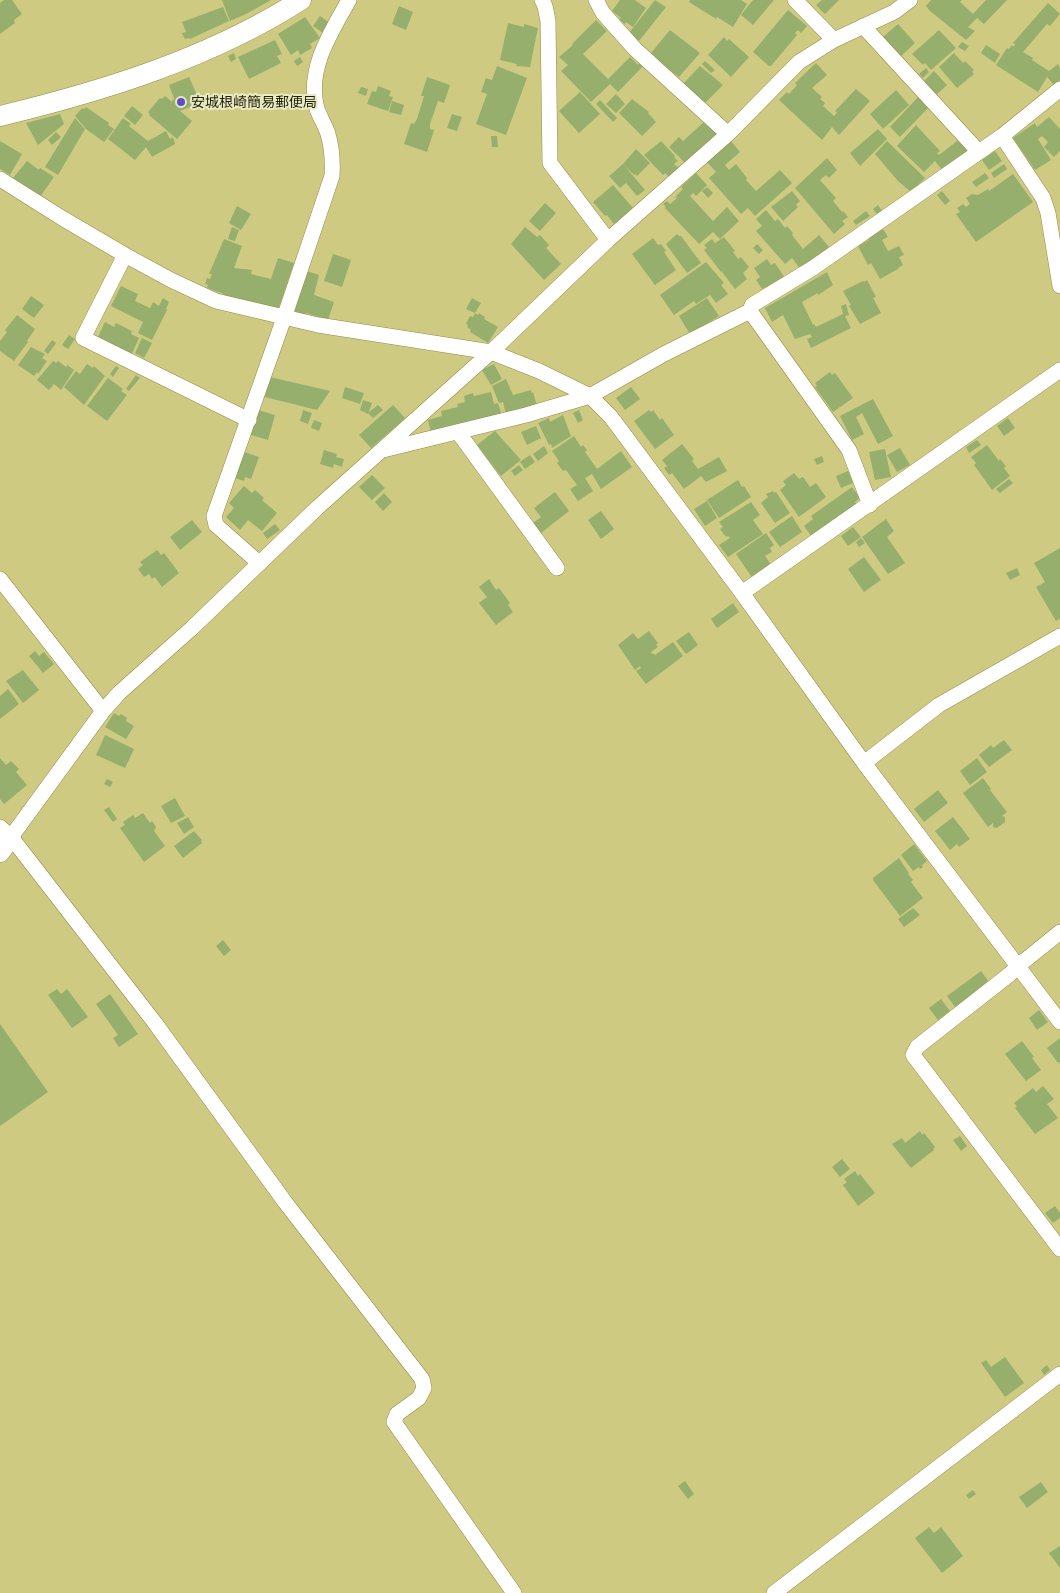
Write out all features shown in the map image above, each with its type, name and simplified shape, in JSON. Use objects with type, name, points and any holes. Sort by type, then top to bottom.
[{"type":"street","points":[[0,116],[103,88],[185,58],[248,30],[301,0]]},
{"type":"street","points":[[259,563],[216,524],[214,516],[249,420],[332,176],[333,158],[314,95],[318,66],[325,43],[349,0]]},
{"type":"street","points":[[542,0],[548,22],[550,163],[608,240]]},
{"type":"street","points":[[596,0],[603,13],[635,49],[728,134]]},
{"type":"street","points":[[795,0],[834,40]]},
{"type":"street","points":[[514,1593],[394,1422],[397,1414],[419,1398],[424,1388],[422,1379],[285,1202],[156,1024],[4,839],[102,711],[118,693],[192,628],[381,450],[491,352],[608,240],[728,134],[798,62],[834,40],[894,12],[910,0]]},
{"type":"street","points":[[863,26],[979,152]]},
{"type":"street","points":[[381,450],[458,432],[590,396],[664,354],[750,310],[752,305],[814,268],[1002,136],[1060,89]]},
{"type":"street","points":[[1002,136],[1043,198],[1048,213],[1060,286]]},
{"type":"street","points":[[2,183],[125,255],[171,280],[216,301],[284,318],[491,352],[539,371],[590,396],[611,417],[742,593],[864,764],[1060,1022]]},
{"type":"street","points":[[125,255],[83,338],[249,420]]},
{"type":"street","points":[[750,310],[849,450],[870,505]]},
{"type":"street","points":[[742,593],[1060,370]]},
{"type":"street","points":[[458,432],[557,568]]},
{"type":"street","points":[[0,579],[102,711]]},
{"type":"street","points":[[864,764],[939,705],[1060,636]]},
{"type":"street","points":[[1060,932],[917,1047],[913,1055],[1060,1249]]},
{"type":"street","points":[[774,1593],[1060,1374]]},
{"type":"building","points":[[4,0],[12,0],[22,14],[14,20],[15,23],[0,34],[0,3]]},
{"type":"building","points":[[222,0],[271,0],[230,21]]},
{"type":"building","points":[[620,0],[635,0],[646,8],[633,27],[619,20],[621,18],[612,11]]},
{"type":"building","points":[[655,0],[666,7],[639,41],[629,33]]},
{"type":"building","points":[[690,0],[741,0],[747,4],[733,27],[717,17],[716,19],[689,2]]},
{"type":"building","points":[[753,0],[774,0],[753,25],[741,15]]},
{"type":"building","points":[[822,0],[839,0],[825,14],[816,5]]},
{"type":"building","points":[[931,0],[962,0],[960,2],[973,14],[986,0],[1007,0],[984,24],[977,18],[968,27],[975,31],[966,40],[930,11],[926,6]]},
{"type":"building","points":[[1048,3],[1060,14],[1050,26],[1047,24],[1023,52],[1049,71],[1058,64],[1060,80],[1054,85],[1047,77],[1038,92],[996,65],[1007,48],[1009,49],[1012,45],[1014,47],[1015,44],[1013,43]]},
{"type":"building","points":[[399,6],[413,12],[406,30],[392,24]]},
{"type":"building","points":[[223,7],[229,21],[190,39],[185,39],[182,33],[186,32],[182,22]]},
{"type":"building","points":[[788,10],[807,26],[801,33],[798,30],[795,33],[797,35],[769,66],[753,52]]},
{"type":"building","points":[[320,16],[330,23],[323,33],[313,26]]},
{"type":"building","points":[[305,17],[320,38],[310,44],[312,48],[300,55],[298,50],[291,55],[278,34]]},
{"type":"building","points":[[596,20],[607,31],[583,54],[608,79],[630,57],[638,65],[641,62],[644,65],[618,92],[610,84],[591,102],[561,71],[568,65],[559,57]]},
{"type":"building","points":[[508,23],[524,27],[524,24],[538,28],[530,67],[516,66],[517,64],[500,60]]},
{"type":"building","points":[[898,24],[915,43],[901,56],[883,37]]},
{"type":"building","points":[[670,30],[700,53],[679,77],[670,70],[669,72],[656,61],[658,59],[651,53]]},
{"type":"building","points":[[939,30],[956,48],[931,70],[912,54]]},
{"type":"building","points":[[724,37],[727,41],[729,39],[749,57],[731,77],[708,55]]},
{"type":"building","points":[[275,40],[282,54],[277,56],[281,63],[249,79],[238,57]]},
{"type":"building","points":[[962,42],[969,46],[965,51],[958,47]]},
{"type":"building","points":[[986,45],[1000,54],[995,63],[981,53]]},
{"type":"building","points":[[234,53],[236,59],[231,62],[228,56]]},
{"type":"building","points":[[954,53],[963,63],[965,61],[974,70],[972,72],[974,74],[957,88],[939,67]]},
{"type":"building","points":[[300,57],[303,62],[297,66],[294,61]]},
{"type":"building","points":[[705,61],[715,70],[711,73],[702,64]]},
{"type":"building","points":[[816,63],[827,75],[812,88],[822,97],[820,99],[825,103],[823,106],[834,116],[837,113],[835,111],[856,89],[870,101],[839,135],[832,127],[822,140],[779,100],[787,92],[789,94],[797,85],[795,83]]},
{"type":"building","points":[[497,66],[527,78],[506,135],[476,124],[487,94],[481,92],[486,78],[492,80]]},
{"type":"building","points":[[700,66],[723,85],[704,104],[682,85]]},
{"type":"building","points":[[926,68],[929,72],[923,78],[919,74]]},
{"type":"building","points":[[934,71],[947,85],[936,95],[923,82]]},
{"type":"building","points":[[189,77],[197,95],[200,94],[203,102],[180,111],[192,121],[177,139],[149,115],[148,112],[160,98],[162,99],[165,96],[172,102],[173,99],[175,101],[169,85]]},
{"type":"building","points":[[427,77],[450,85],[444,103],[438,101],[430,124],[430,129],[434,130],[427,152],[404,144],[411,123],[414,124],[417,119]]},
{"type":"building","points":[[378,86],[391,91],[389,96],[393,97],[388,111],[367,104],[372,91],[376,92]]},
{"type":"building","points":[[361,87],[368,89],[366,96],[358,93]]},
{"type":"building","points":[[896,90],[909,105],[883,129],[870,114]]},
{"type":"building","points":[[580,92],[600,114],[579,133],[559,111]]},
{"type":"building","points":[[616,94],[625,104],[616,113],[606,104]]},
{"type":"building","points":[[919,96],[930,106],[900,137],[890,127]]},
{"type":"building","points":[[632,99],[649,112],[656,122],[642,136],[619,113]]},
{"type":"building","points":[[600,100],[617,118],[613,122],[596,104]]},
{"type":"building","points":[[392,101],[404,105],[401,115],[389,112]]},
{"type":"building","points":[[132,106],[143,115],[135,125],[124,116]]},
{"type":"building","points":[[86,107],[109,123],[108,125],[114,129],[104,142],[86,129],[75,116],[82,108]]},
{"type":"building","points":[[60,114],[64,124],[38,145],[26,123]]},
{"type":"building","points":[[452,114],[462,117],[457,131],[447,128]]},
{"type":"building","points":[[1049,117],[1060,129],[1060,151],[1054,157],[1044,147],[1048,142],[1042,136],[1038,139],[1051,160],[1035,170],[1013,138],[1035,123],[1037,127]]},
{"type":"building","points":[[75,118],[85,129],[58,175],[45,167]]},
{"type":"building","points":[[123,118],[131,124],[129,126],[148,141],[166,131],[170,139],[173,137],[175,144],[152,157],[146,147],[135,160],[108,139]]},
{"type":"building","points":[[705,121],[717,133],[685,163],[669,147],[679,137],[683,141]]},
{"type":"building","points":[[916,125],[940,151],[937,153],[939,155],[961,138],[971,151],[942,170],[935,161],[924,172],[897,146]]},
{"type":"building","points":[[878,129],[887,139],[860,166],[850,153]]},
{"type":"building","points":[[56,132],[61,137],[52,145],[48,140]]},
{"type":"building","points":[[491,136],[497,136],[498,147],[492,147]]},
{"type":"building","points":[[0,141],[22,154],[10,175],[0,169]]},
{"type":"building","points":[[661,141],[678,161],[674,164],[679,168],[669,177],[665,173],[663,175],[644,155]]},
{"type":"building","points":[[731,141],[740,152],[725,165],[729,170],[736,164],[756,191],[780,170],[792,183],[755,216],[748,208],[741,214],[709,178],[716,172],[707,162]]},
{"type":"building","points":[[887,141],[925,178],[911,192],[898,181],[875,154]]},
{"type":"building","points":[[636,149],[650,163],[637,176],[623,164]]},
{"type":"building","points":[[995,151],[1002,161],[989,170],[982,160]]},
{"type":"building","points":[[827,158],[837,170],[829,178],[826,175],[820,180],[836,198],[833,201],[848,217],[842,221],[845,224],[834,234],[795,188]]},
{"type":"building","points":[[27,161],[39,170],[40,168],[54,177],[40,197],[13,178]]},
{"type":"building","points":[[623,164],[645,190],[637,196],[626,183],[620,188],[609,176]]},
{"type":"building","points":[[1004,164],[1007,169],[994,178],[991,173]]},
{"type":"building","points":[[696,173],[707,185],[696,196],[693,193],[690,196],[713,221],[727,207],[739,221],[720,239],[713,232],[699,244],[663,204],[667,201],[670,204],[677,198],[675,197],[683,189],[681,187]]},
{"type":"building","points":[[985,173],[989,178],[976,187],[972,182]]},
{"type":"building","points":[[1013,174],[1033,202],[976,242],[956,214],[960,212],[957,208],[963,204],[966,207],[970,204],[966,198],[972,194],[978,195],[988,189],[989,191]]},
{"type":"building","points":[[613,185],[633,208],[614,224],[593,202]]},
{"type":"building","points":[[707,187],[713,193],[708,198],[702,191]]},
{"type":"building","points":[[792,191],[800,201],[796,205],[798,207],[783,221],[771,207]]},
{"type":"building","points":[[942,191],[950,201],[945,205],[937,195]]},
{"type":"building","points":[[545,203],[556,213],[540,231],[529,221]]},
{"type":"building","points":[[878,205],[882,211],[877,214],[873,209]]},
{"type":"building","points":[[237,206],[251,214],[241,230],[229,223]]},
{"type":"building","points":[[766,210],[775,221],[778,219],[785,228],[787,226],[803,249],[819,235],[829,247],[801,270],[792,258],[785,264],[756,231],[762,226],[756,219]]},
{"type":"building","points":[[866,211],[870,216],[856,225],[853,221]]},
{"type":"building","points":[[232,227],[239,230],[235,241],[228,239]]},
{"type":"building","points":[[525,227],[537,237],[540,235],[549,245],[546,248],[561,264],[544,280],[511,244]]},
{"type":"building","points":[[883,229],[888,237],[882,240],[888,251],[899,246],[904,255],[899,257],[903,265],[880,279],[871,263],[868,265],[858,246],[869,240],[867,238]]},
{"type":"building","points":[[677,234],[681,236],[701,263],[687,273],[666,244]]},
{"type":"building","points":[[724,237],[735,251],[733,252],[738,259],[741,257],[749,267],[743,273],[747,279],[735,289],[722,272],[726,269],[721,272],[704,250],[707,248],[704,245],[712,239],[715,243]]},
{"type":"building","points":[[653,238],[658,245],[661,244],[676,270],[655,285],[632,254]]},
{"type":"building","points":[[224,239],[242,246],[234,268],[252,270],[251,274],[271,279],[278,258],[294,263],[278,310],[223,296],[224,294],[207,288],[208,285],[205,284],[207,278],[210,279],[212,274],[209,274]]},
{"type":"building","points":[[757,244],[763,250],[759,254],[753,248]]},
{"type":"building","points":[[333,254],[351,260],[342,287],[324,281]]},
{"type":"building","points":[[767,259],[771,265],[775,263],[785,278],[768,289],[766,287],[762,289],[756,280],[760,277],[754,268]]},
{"type":"building","points":[[706,262],[724,283],[721,285],[728,294],[716,303],[710,295],[696,304],[694,301],[674,315],[660,295]]},
{"type":"building","points":[[307,271],[319,275],[314,295],[334,302],[328,320],[294,311]]},
{"type":"building","points":[[827,272],[833,285],[818,295],[818,293],[802,302],[813,325],[816,327],[843,314],[841,306],[846,304],[849,315],[845,316],[851,328],[811,348],[807,339],[812,337],[810,334],[795,339],[783,315],[772,322],[765,308]]},
{"type":"building","points":[[867,280],[876,297],[873,298],[881,313],[860,324],[849,306],[851,305],[843,291]]},
{"type":"building","points":[[121,286],[138,294],[135,301],[150,308],[153,302],[159,306],[163,298],[169,302],[152,340],[138,333],[143,322],[111,306]]},
{"type":"building","points":[[31,296],[44,305],[34,318],[22,309]]},
{"type":"building","points":[[472,298],[481,303],[475,313],[466,309]]},
{"type":"building","points":[[707,298],[719,316],[690,334],[679,316]]},
{"type":"building","points":[[475,313],[478,315],[479,313],[485,317],[484,319],[498,327],[488,343],[470,332],[471,330],[467,327],[468,325],[466,324],[470,316],[473,317]]},
{"type":"building","points":[[17,315],[35,329],[14,361],[0,351],[0,341],[7,332],[5,330]]},
{"type":"building","points":[[105,322],[114,327],[116,323],[132,331],[131,334],[139,338],[131,356],[97,339]]},
{"type":"building","points":[[69,335],[75,339],[68,349],[62,345]]},
{"type":"building","points":[[142,338],[152,343],[144,358],[135,353]]},
{"type":"building","points":[[52,340],[56,343],[48,354],[44,351]]},
{"type":"building","points":[[31,347],[45,354],[42,358],[47,361],[38,374],[37,372],[34,376],[18,365]]},
{"type":"building","points":[[53,361],[56,363],[58,361],[74,370],[61,390],[54,384],[49,390],[37,380]]},
{"type":"building","points":[[87,364],[93,368],[94,366],[105,376],[84,405],[64,387],[76,371],[80,374]]},
{"type":"building","points":[[494,364],[502,379],[491,385],[482,370]]},
{"type":"building","points":[[116,366],[119,368],[113,377],[110,374]]},
{"type":"building","points":[[830,372],[832,375],[835,373],[853,398],[833,412],[815,387],[817,386],[815,383]]},
{"type":"building","points":[[136,375],[140,378],[129,391],[126,389]]},
{"type":"building","points":[[270,377],[330,391],[317,410],[265,397]]},
{"type":"building","points":[[108,378],[123,389],[121,391],[127,395],[107,421],[87,406]]},
{"type":"building","points":[[506,379],[513,395],[531,390],[537,406],[506,415],[503,402],[499,403],[492,386]]},
{"type":"building","points":[[345,387],[364,393],[360,404],[342,398]]},
{"type":"building","points":[[631,387],[640,399],[625,410],[616,398]]},
{"type":"building","points":[[491,392],[494,404],[498,403],[502,416],[431,434],[428,420],[442,416],[441,411],[458,407],[457,404],[465,402],[464,396],[473,393],[474,396]]},
{"type":"building","points":[[873,399],[893,436],[878,444],[862,413],[856,417],[864,434],[852,440],[840,416]]},
{"type":"building","points":[[363,400],[372,403],[368,414],[360,410]]},
{"type":"building","points":[[378,405],[383,410],[373,418],[368,413]]},
{"type":"building","points":[[393,405],[405,418],[371,448],[359,435]]},
{"type":"building","points":[[258,410],[275,415],[268,440],[251,435]]},
{"type":"building","points":[[303,410],[312,413],[308,424],[300,421]]},
{"type":"building","points":[[579,410],[583,420],[578,423],[573,413]]},
{"type":"building","points":[[649,410],[651,412],[653,410],[660,420],[662,418],[674,435],[655,449],[634,421]]},
{"type":"building","points":[[563,415],[571,436],[552,448],[538,423],[549,418],[550,422]]},
{"type":"building","points":[[1008,418],[1015,428],[1004,436],[997,426]]},
{"type":"building","points":[[314,420],[322,423],[319,431],[311,428]]},
{"type":"building","points":[[536,426],[541,438],[527,445],[521,432]]},
{"type":"building","points":[[495,431],[521,460],[501,476],[477,445]]},
{"type":"building","points":[[574,436],[581,447],[583,445],[587,450],[585,452],[597,469],[621,451],[632,467],[601,489],[592,474],[585,478],[593,491],[578,501],[570,489],[577,485],[566,470],[563,471],[557,463],[559,461],[552,451]]},
{"type":"building","points":[[977,440],[981,445],[969,453],[966,447]]},
{"type":"building","points":[[682,444],[694,459],[692,461],[698,469],[719,457],[727,471],[706,482],[701,476],[684,489],[672,473],[669,475],[664,468],[667,466],[662,460]]},
{"type":"building","points":[[987,445],[999,461],[1000,459],[1006,466],[1004,468],[1010,476],[992,490],[974,465],[976,463],[971,457]]},
{"type":"building","points":[[544,446],[548,453],[538,461],[533,454]]},
{"type":"building","points":[[900,448],[910,465],[897,472],[887,455]]},
{"type":"building","points":[[885,449],[891,477],[875,480],[869,452]]},
{"type":"building","points":[[324,450],[337,454],[336,457],[344,459],[342,467],[334,464],[333,468],[320,464]]},
{"type":"building","points":[[244,452],[259,457],[251,479],[245,477],[244,481],[235,478]]},
{"type":"building","points":[[530,455],[535,462],[525,469],[520,462]]},
{"type":"building","points":[[822,456],[824,462],[817,465],[814,459]]},
{"type":"building","points":[[519,465],[523,470],[515,476],[511,471]]},
{"type":"building","points":[[848,471],[853,483],[841,488],[836,476]]},
{"type":"building","points":[[794,473],[799,479],[803,477],[810,487],[816,483],[826,497],[799,517],[780,490],[786,485],[783,481]]},
{"type":"building","points":[[372,475],[385,488],[372,500],[359,487]]},
{"type":"building","points":[[1009,479],[1013,483],[1000,493],[996,489]]},
{"type":"building","points":[[738,480],[751,497],[719,518],[707,500]]},
{"type":"building","points":[[244,486],[252,493],[255,490],[264,498],[262,500],[277,513],[262,531],[248,520],[240,530],[226,517],[234,508],[229,503]]},
{"type":"building","points":[[852,487],[860,498],[855,502],[858,506],[812,537],[804,526],[813,519],[811,516]]},
{"type":"building","points":[[773,491],[774,493],[776,492],[790,513],[775,523],[761,503],[768,497],[766,494]]},
{"type":"building","points":[[555,492],[569,511],[541,533],[533,523],[541,517],[534,508]]},
{"type":"building","points":[[384,493],[392,502],[383,511],[375,502]]},
{"type":"building","points":[[707,501],[717,518],[705,526],[694,509]]},
{"type":"building","points":[[751,502],[760,515],[753,520],[763,534],[728,557],[719,545],[730,538],[726,537],[720,529],[723,527],[719,522]]},
{"type":"building","points":[[601,511],[614,529],[601,539],[588,520]]},
{"type":"building","points":[[792,516],[802,532],[780,547],[769,532]]},
{"type":"building","points":[[886,519],[894,531],[887,537],[905,563],[888,574],[862,537]]},
{"type":"building","points":[[192,520],[202,532],[180,550],[170,537]]},
{"type":"building","points":[[275,524],[280,530],[267,539],[263,533]]},
{"type":"building","points":[[853,527],[861,537],[848,546],[841,536]]},
{"type":"building","points":[[766,533],[774,545],[770,548],[772,552],[765,556],[772,566],[753,579],[736,554]]},
{"type":"building","points":[[861,538],[865,543],[859,547],[856,542]]},
{"type":"building","points":[[1060,548],[1060,619],[1056,621],[1036,587],[1045,582],[1034,563]]},
{"type":"building","points":[[157,550],[161,555],[164,553],[179,573],[162,587],[155,577],[152,579],[149,574],[144,577],[138,569],[143,565],[140,562]]},
{"type":"building","points":[[864,557],[881,580],[864,592],[848,569]]},
{"type":"building","points":[[1017,568],[1020,575],[1010,580],[1006,573]]},
{"type":"building","points":[[489,579],[496,590],[499,588],[510,603],[508,605],[513,612],[496,625],[479,603],[487,597],[479,587]]},
{"type":"building","points":[[733,603],[739,612],[717,628],[711,619]]},
{"type":"building","points":[[649,631],[658,643],[656,645],[658,647],[651,652],[652,654],[655,655],[673,642],[683,656],[646,684],[636,671],[641,668],[640,666],[635,670],[618,645],[633,633],[638,639]]},
{"type":"building","points":[[689,632],[698,645],[686,654],[676,641]]},
{"type":"building","points":[[35,651],[39,656],[44,652],[54,664],[43,673],[29,656]]},
{"type":"building","points":[[23,670],[39,690],[23,703],[6,681]]},
{"type":"building","points":[[8,689],[19,704],[0,719],[0,696]]},
{"type":"building","points":[[114,713],[119,716],[121,714],[127,718],[126,721],[134,726],[126,739],[105,727]]},
{"type":"building","points":[[105,735],[134,749],[125,768],[96,755]]},
{"type":"building","points":[[1004,740],[1012,750],[989,767],[979,755],[991,745],[993,748]]},
{"type":"building","points":[[0,758],[6,765],[11,761],[19,769],[16,772],[27,785],[4,804],[0,799]]},
{"type":"building","points":[[977,758],[987,772],[970,785],[960,771]]},
{"type":"building","points":[[983,778],[1007,812],[1002,816],[1005,817],[1005,822],[997,828],[993,827],[993,823],[988,827],[963,793]]},
{"type":"building","points":[[107,779],[113,782],[110,787],[104,784]]},
{"type":"building","points":[[938,790],[948,803],[924,822],[914,809]]},
{"type":"building","points":[[175,798],[185,816],[171,823],[161,806]]},
{"type":"building","points":[[109,807],[117,819],[113,822],[104,810]]},
{"type":"building","points":[[143,813],[150,823],[152,821],[156,827],[154,831],[165,846],[144,862],[120,828],[125,825],[123,822],[133,815],[135,818]]},
{"type":"building","points":[[188,817],[194,827],[184,834],[177,823]]},
{"type":"building","points":[[953,817],[970,839],[959,847],[957,844],[950,850],[935,831]]},
{"type":"building","points":[[194,831],[202,840],[202,843],[183,858],[174,846]]},
{"type":"building","points":[[914,844],[927,861],[922,865],[923,867],[913,871],[901,855]]},
{"type":"building","points":[[899,858],[913,880],[911,882],[923,898],[900,916],[873,880],[873,878]]},
{"type":"building","points":[[913,908],[920,915],[904,927],[898,919]]},
{"type":"building","points":[[223,940],[231,950],[224,956],[216,946]]},
{"type":"building","points":[[981,971],[989,982],[955,1007],[947,996]]},
{"type":"building","points":[[57,989],[61,994],[67,989],[88,1017],[72,1028],[48,995]]},
{"type":"building","points":[[110,994],[138,1034],[119,1047],[113,1038],[118,1035],[96,1004]]},
{"type":"building","points":[[941,999],[950,1011],[938,1020],[929,1008]]},
{"type":"building","points":[[1039,1010],[1048,1022],[1037,1030],[1029,1018]]},
{"type":"building","points":[[0,1024],[48,1092],[0,1126]]},
{"type":"building","points":[[1060,1038],[1060,1062],[1058,1063],[1047,1048]]},
{"type":"building","points":[[1022,1041],[1041,1070],[1026,1081],[1005,1054]]},
{"type":"building","points":[[1043,1086],[1054,1099],[1047,1104],[1058,1118],[1035,1134],[1015,1108],[1017,1106],[1014,1103],[1033,1088],[1036,1092]]},
{"type":"building","points":[[920,1131],[922,1135],[924,1133],[935,1147],[934,1150],[911,1168],[892,1144],[902,1138],[905,1143]]},
{"type":"building","points":[[960,1136],[967,1146],[961,1151],[953,1140]]},
{"type":"building","points":[[842,1159],[850,1169],[840,1177],[832,1167]]},
{"type":"building","points":[[855,1171],[858,1176],[860,1174],[875,1193],[858,1206],[843,1185],[847,1182],[844,1179]]},
{"type":"building","points":[[1055,1206],[1060,1213],[1060,1218],[1053,1223],[1045,1213]]},
{"type":"building","points":[[1005,1357],[1024,1383],[1005,1397],[981,1363],[986,1360],[991,1367]]},
{"type":"building","points":[[1047,1365],[1050,1370],[1044,1375],[1041,1370]]},
{"type":"building","points":[[685,1481],[694,1494],[688,1499],[678,1486]]},
{"type":"building","points":[[1041,1482],[1048,1492],[1027,1508],[1019,1497]]},
{"type":"building","points":[[973,1490],[976,1494],[969,1499],[966,1495]]},
{"type":"building","points":[[929,1527],[934,1533],[941,1527],[963,1556],[942,1573],[915,1538]]},
{"type":"building","points":[[1060,1546],[1060,1568],[1049,1553]]},
{"type":"place","name":"安城根崎簡易郵便局","points":[[181,102]]}]
